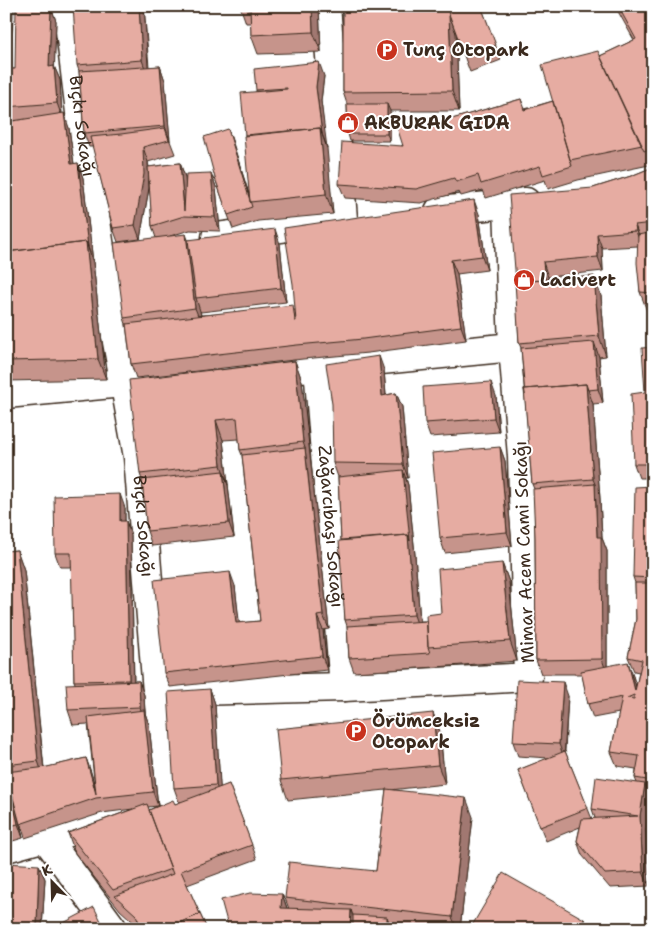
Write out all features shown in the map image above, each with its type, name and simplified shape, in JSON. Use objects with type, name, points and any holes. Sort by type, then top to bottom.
[{"type":"street","name":"Bıçkı Sokağı","points":[[45,837],[168,811],[138,457],[125,383],[111,253],[82,137],[67,6]]},
{"type":"street","points":[[326,6],[343,219]]},
{"type":"street","points":[[411,213],[508,205],[554,198]]},
{"type":"street","name":"Mimar Acem Cami Sokağı","points":[[157,692],[344,687],[528,677],[522,456],[513,347],[508,205]]},
{"type":"street","points":[[188,241],[343,219],[372,217]]},
{"type":"street","points":[[231,374],[513,347]]},
{"type":"street","name":"Zağarcıbaşı Sokağı","points":[[318,367],[344,687]]},
{"type":"street","points":[[6,394],[164,380]]},
{"type":"street","points":[[6,848],[45,837],[113,929]]},
{"type":"building","points":[[16,6],[51,7],[49,67],[54,66],[57,103],[6,107],[6,69],[15,69]]},
{"type":"building","points":[[73,6],[139,6],[142,60],[77,65]]},
{"type":"building","points":[[250,6],[312,6],[313,32],[251,35]]},
{"type":"building","points":[[343,6],[446,6],[449,14],[452,91],[343,92]]},
{"type":"building","points":[[446,6],[481,6],[496,45],[465,57]]},
{"type":"building","points":[[618,6],[653,6],[653,147],[644,151],[600,56],[636,39]]},
{"type":"building","points":[[598,51],[642,145],[570,160],[542,65]]},
{"type":"building","points":[[319,62],[316,87],[322,134],[320,128],[245,135],[241,93],[287,89],[256,90],[254,69]]},
{"type":"building","points":[[160,66],[165,126],[84,133],[79,71]]},
{"type":"building","points":[[521,99],[524,110],[553,101],[572,166],[543,175],[540,166],[481,184],[478,175],[456,182],[454,178],[416,189],[339,184],[342,142],[403,146],[397,127],[436,115],[438,123]]},
{"type":"building","points":[[347,104],[387,104],[387,134],[348,134]]},
{"type":"building","points":[[64,113],[71,164],[78,163],[88,247],[86,242],[6,252],[6,122]]},
{"type":"building","points":[[165,128],[169,140],[143,147],[144,174],[135,225],[113,228],[90,137]]},
{"type":"building","points":[[320,128],[326,194],[250,202],[244,136]]},
{"type":"building","points":[[228,129],[252,207],[228,215],[215,178],[204,137]]},
{"type":"building","points":[[180,163],[184,211],[186,174],[211,173],[215,217],[184,216],[152,226],[148,167]]},
{"type":"building","points":[[653,167],[653,223],[635,225],[636,231],[597,234],[598,257],[543,262],[545,280],[516,282],[509,195],[593,188]]},
{"type":"building","points":[[474,200],[482,256],[451,260],[461,326],[363,339],[131,364],[126,324],[293,305],[296,321],[293,284],[284,228]]},
{"type":"building","points":[[275,229],[281,288],[196,298],[188,240]]},
{"type":"building","points":[[653,232],[653,293],[640,292],[637,263],[638,235]]},
{"type":"building","points":[[186,234],[195,308],[124,318],[114,243]]},
{"type":"building","points":[[86,242],[98,359],[6,361],[6,252]]},
{"type":"building","points":[[594,276],[599,336],[519,343],[515,282]]},
{"type":"building","points":[[594,342],[598,389],[588,390],[586,384],[524,389],[521,348]]},
{"type":"building","points":[[653,347],[653,464],[634,464],[631,394],[645,392],[642,348]]},
{"type":"building","points":[[379,356],[382,396],[396,393],[403,464],[333,463],[332,404],[326,364]]},
{"type":"building","points":[[295,361],[303,442],[240,450],[237,418],[216,420],[221,465],[140,474],[129,380]]},
{"type":"building","points":[[491,382],[494,418],[425,423],[423,387]]},
{"type":"building","points":[[586,384],[593,479],[532,484],[524,389]]},
{"type":"building","points":[[500,447],[507,532],[440,538],[432,453]]},
{"type":"building","points":[[305,448],[323,615],[317,616],[322,656],[164,673],[154,580],[230,572],[236,623],[260,621],[242,455]]},
{"type":"building","points":[[403,470],[410,541],[408,535],[341,540],[338,477]]},
{"type":"building","points":[[223,471],[229,523],[147,531],[142,480]]},
{"type":"building","points":[[595,484],[597,537],[601,537],[602,659],[536,660],[533,489]]},
{"type":"building","points":[[653,486],[653,578],[633,577],[635,487]]},
{"type":"building","points":[[120,494],[120,521],[126,521],[129,680],[74,681],[71,553],[55,553],[54,496]]},
{"type":"building","points":[[408,535],[414,615],[345,620],[339,541]]},
{"type":"building","points":[[17,550],[38,761],[6,765],[6,551]]},
{"type":"building","points":[[502,563],[510,641],[428,647],[426,615],[441,613],[438,569]]},
{"type":"building","points":[[635,583],[653,583],[653,781],[635,778],[639,756],[611,752],[622,697],[588,704],[581,671],[628,662],[635,691],[642,660],[628,657],[636,619]]},
{"type":"building","points":[[427,621],[430,653],[349,658],[347,626]]},
{"type":"building","points":[[517,680],[563,682],[559,744],[513,742]]},
{"type":"building","points":[[139,681],[140,707],[68,710],[66,684]]},
{"type":"building","points":[[210,689],[216,785],[174,788],[168,692]]},
{"type":"building","points":[[144,710],[153,792],[96,798],[20,824],[10,790],[18,824],[6,827],[6,772],[47,767],[86,758],[96,794],[88,717]]},
{"type":"building","points":[[433,713],[438,765],[281,780],[276,729]]},
{"type":"building","points":[[565,751],[588,808],[540,827],[518,770]]},
{"type":"building","points":[[596,777],[645,784],[640,816],[643,872],[605,874],[577,841],[582,819],[638,816],[592,809]]},
{"type":"building","points":[[229,784],[252,845],[181,871],[200,914],[165,929],[142,929],[136,915],[115,896],[173,874],[149,810],[173,800],[175,804]]},
{"type":"building","points":[[386,789],[466,798],[452,917],[285,898],[289,862],[376,871]]},
{"type":"building","points":[[147,804],[171,869],[113,890],[68,833]]},
{"type":"building","points":[[6,863],[39,865],[37,924],[18,929],[6,929]]},
{"type":"building","points":[[503,873],[584,919],[579,929],[470,929]]},
{"type":"building","points":[[250,893],[282,894],[281,908],[351,910],[350,929],[229,929],[221,900]]},
{"type":"building","points":[[94,907],[105,929],[52,929]]},
{"type":"building","points":[[200,914],[207,929],[165,929]]},
{"type":"building","points":[[353,915],[387,917],[387,929],[353,929]]},
{"type":"place","name":"Tunç Otopark","points":[[387,50]]},
{"type":"place","name":"AKBURAK GIDA","points":[[348,123]]},
{"type":"place","name":"Lacivert","points":[[524,280]]},
{"type":"place","name":"Örümceksiz Otopark","points":[[356,731]]}]
